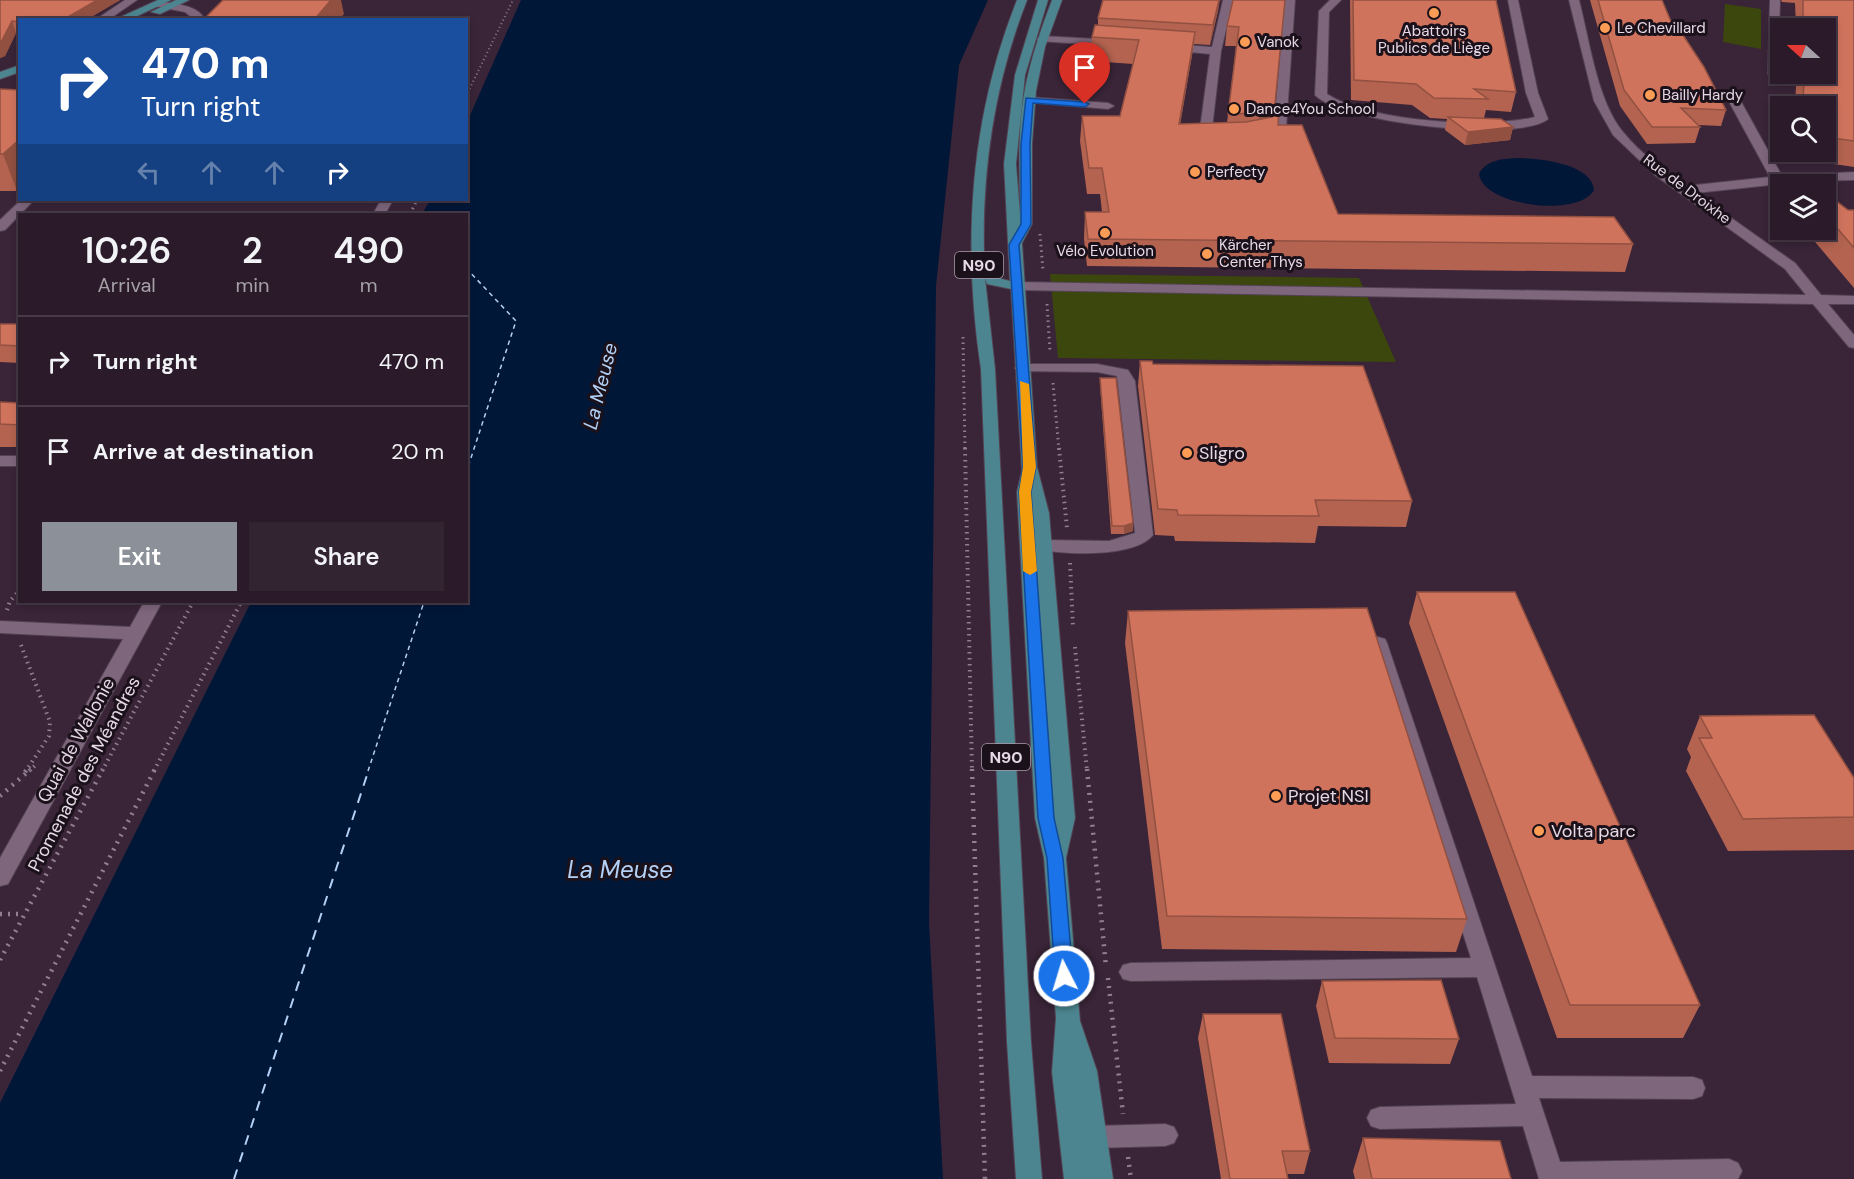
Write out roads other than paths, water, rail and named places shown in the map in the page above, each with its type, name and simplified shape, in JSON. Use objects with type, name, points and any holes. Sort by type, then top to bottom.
[{"type":"main road","points":[[124,18],[165,3],[184,0]]},
{"type":"main road","name":"N90","points":[[1022,0],[1006,39],[991,95],[980,194],[982,336],[988,369],[1019,1042],[1029,1179]]},
{"type":"main road","name":"N90","points":[[1043,0],[1025,53],[1014,109],[1010,164],[1029,467],[1025,492],[1046,818],[1055,858],[1068,1018],[1064,1072],[1077,1179]]},
{"type":"main road","points":[[1014,245],[1026,224],[1026,144],[1029,100],[1042,39],[1057,0]]},
{"type":"main road","points":[[140,18],[165,3]]},
{"type":"main road","points":[[0,68],[18,61]]},
{"type":"main road","points":[[0,76],[18,69]]},
{"type":"main road","points":[[980,194],[986,220],[990,278],[996,284],[1017,286]]},
{"type":"main road","points":[[1029,467],[1041,513],[1064,818],[1055,858]]},
{"type":"main road","points":[[1068,1018],[1085,1071],[1100,1179]]},
{"type":"street","points":[[103,18],[132,0]]},
{"type":"street","points":[[1255,140],[1280,129],[1290,0]]},
{"type":"street","points":[[1336,0],[1324,11],[1321,95],[1327,102],[1366,115],[1442,124],[1494,126],[1530,124],[1542,118],[1532,93],[1513,0]]},
{"type":"street","name":"Rue de Droixhe","points":[[1574,0],[1600,101],[1617,133],[1660,173],[1780,256],[1854,344]]},
{"type":"street","points":[[1774,0],[1774,18]]},
{"type":"street","points":[[165,3],[189,16]]},
{"type":"street","points":[[1224,4],[1216,51],[1207,135],[1216,141],[1230,143]]},
{"type":"street","points":[[1042,39],[1132,45]]},
{"type":"street","points":[[1156,46],[1216,51]]},
{"type":"street","points":[[1734,98],[1775,174]]},
{"type":"street","points":[[1029,100],[1108,106]]},
{"type":"street","points":[[1836,177],[1854,176]]},
{"type":"street","points":[[1685,190],[1770,181]]},
{"type":"street","points":[[0,227],[27,201]]},
{"type":"street","points":[[1017,286],[1854,300]]},
{"type":"street","points":[[1022,368],[1097,368],[1123,373],[1127,381],[1144,535],[1137,541],[1110,546],[1044,545]]},
{"type":"street","points":[[0,460],[18,461]]},
{"type":"street","name":"Quai de Wallonie","points":[[0,878],[152,603]]},
{"type":"street","points":[[8,628],[135,633]]},
{"type":"street","points":[[1378,643],[1486,967],[1551,1176],[1729,1171]]},
{"type":"street","points":[[1131,972],[1486,967]]},
{"type":"street","points":[[1522,1087],[1693,1088]]},
{"type":"street","points":[[1380,1118],[1531,1115]]},
{"type":"street","points":[[1094,1137],[1166,1135]]},
{"type":"water","name":"La Meuse","points":[[521,0],[988,0],[959,65],[936,286],[929,923],[943,1179],[0,1179],[0,1103],[250,603],[468,603],[468,213],[423,213],[429,201],[468,201],[468,120]]},
{"type":"water","points":[[1516,158],[1549,161],[1574,168],[1591,181],[1594,190],[1585,199],[1552,206],[1513,201],[1484,185],[1479,174],[1482,169],[1490,163]]},
{"type":"place","name":"Abattoirs Publics de Liège","points":[[1434,13]]},
{"type":"place","name":"Le Chevillard","points":[[1605,28]]},
{"type":"place","name":"Vanok","points":[[1245,42]]},
{"type":"place","name":"Bailly Hardy","points":[[1650,95]]},
{"type":"place","name":"Dance4You School","points":[[1234,109]]},
{"type":"place","name":"Perfecty","points":[[1195,172]]},
{"type":"place","name":"Vélo Evolution","points":[[1105,233]]},
{"type":"place","name":"Kärcher Center Thys","points":[[1207,254]]},
{"type":"place","name":"Sligro","points":[[1187,453]]},
{"type":"place","name":"Projet NSI","points":[[1276,796]]},
{"type":"place","name":"Volta parc","points":[[1539,831]]}]
